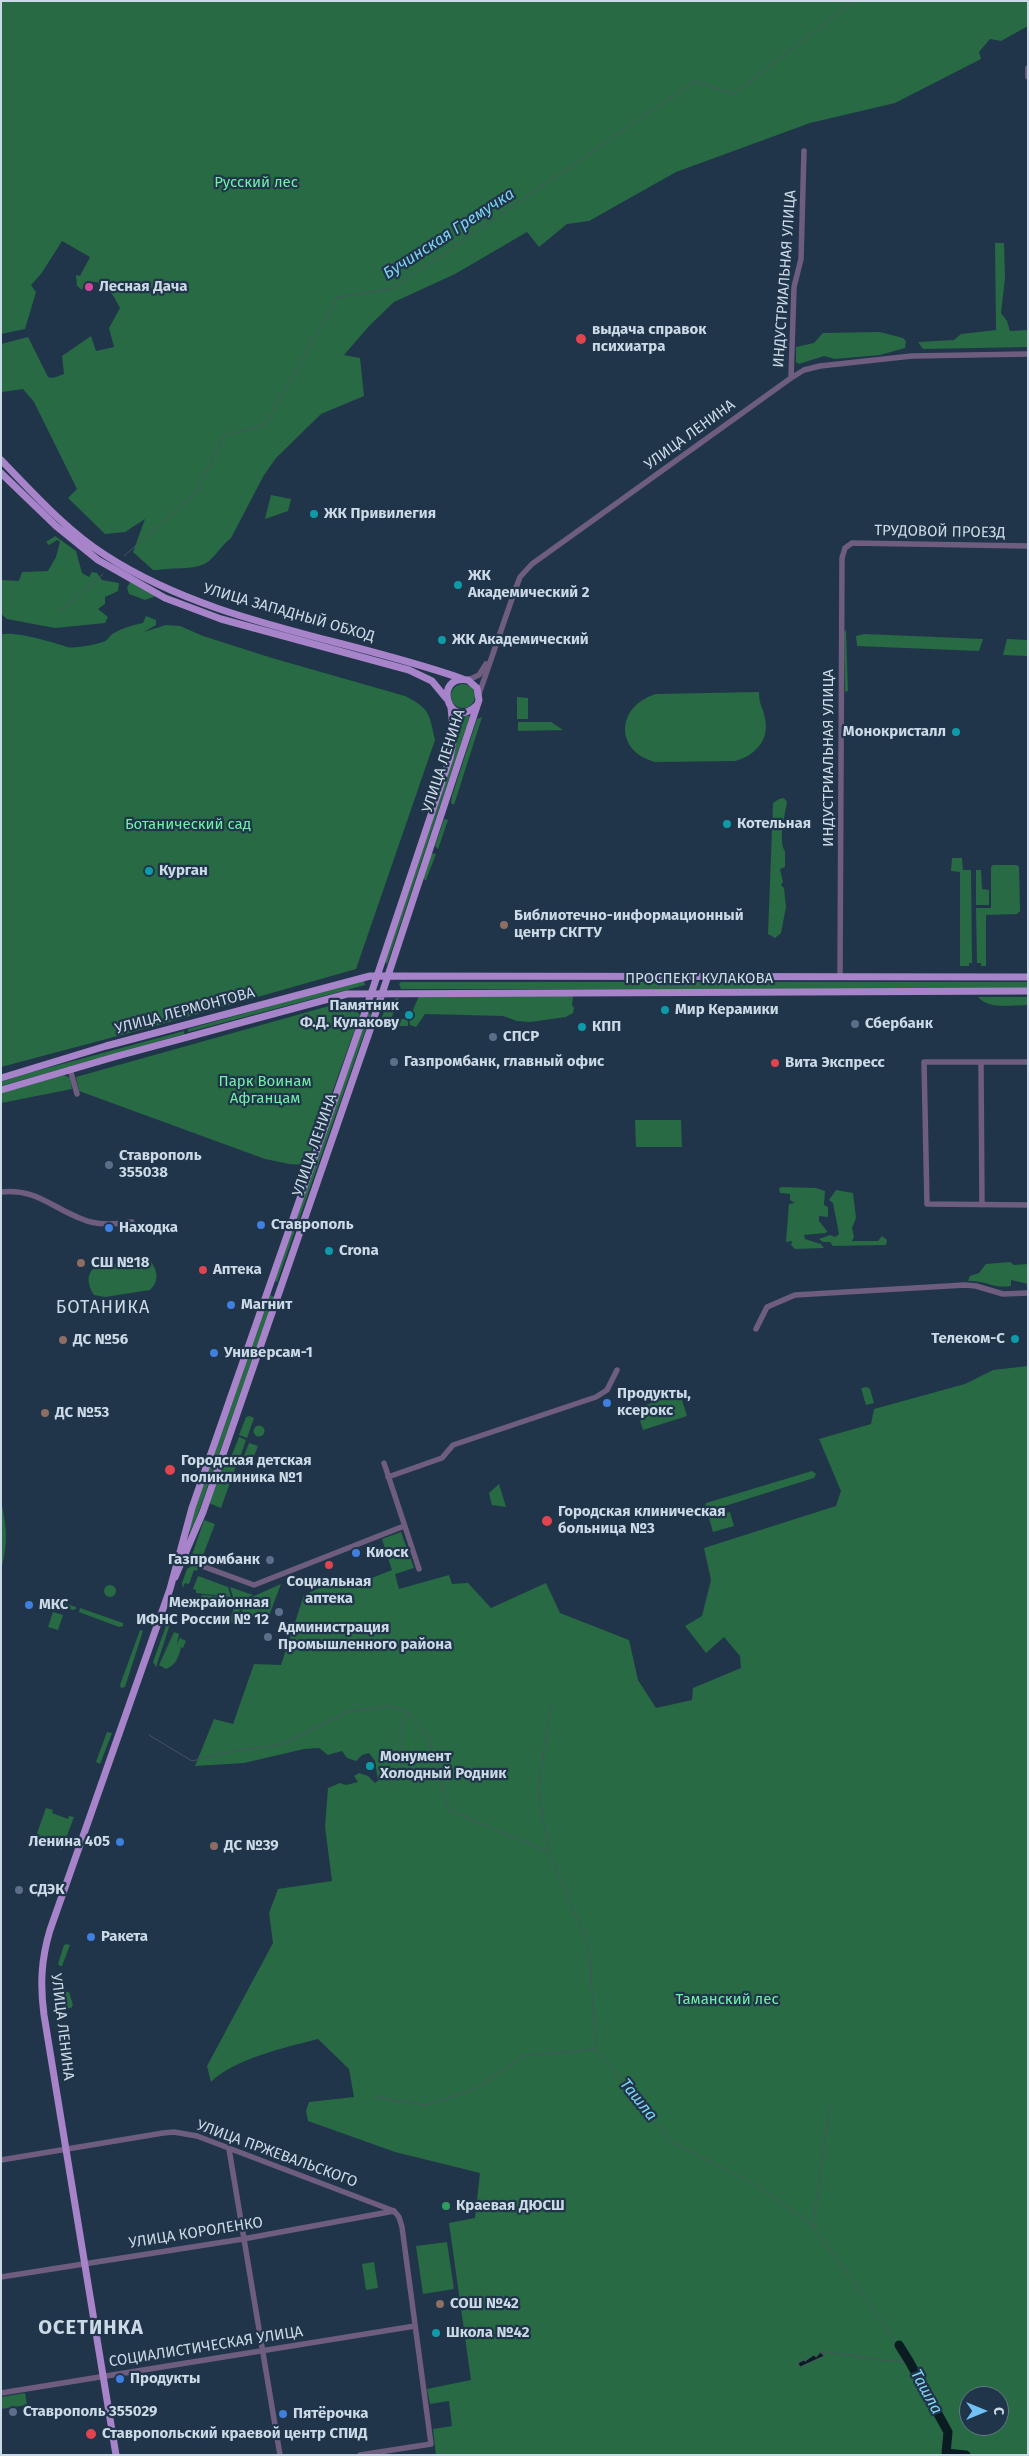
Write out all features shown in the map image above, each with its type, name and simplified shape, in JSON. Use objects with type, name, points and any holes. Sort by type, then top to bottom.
[{"type":"main road","name":"УЛИЦА ЗАПАДНЫЙ ОБХОД","points":[[1,460],[61,520],[92,545],[117,562],[160,586],[212,608],[411,662],[466,680]]},
{"type":"main road","name":"УЛИЦА ЗАПАДНЫЙ ОБХОД","points":[[1,473],[56,526],[98,560],[165,598],[207,615],[409,670],[432,681],[446,698]]},
{"type":"main road","points":[[458,680],[466,680],[473,683],[479,694],[476,706],[467,712],[456,711],[451,708],[446,698],[449,687],[458,680]]},
{"type":"main road","name":"УЛИЦА ЛЕНИНА","points":[[181,1559],[203,1512],[388,977],[476,706]]},
{"type":"main road","name":"УЛИЦА ЛЕНИНА","points":[[116,2455],[42,2000],[42,1961],[50,1930],[181,1559],[450,758],[454,737],[451,708]]},
{"type":"main road","name":"ПРОСПЕКТ КУЛАКОВА","points":[[377,976],[1028,977]]},
{"type":"main road","name":"УЛИЦА ЛЕРМОНТОВА","points":[[1,1078],[184,1025],[362,977],[377,976]]},
{"type":"main road","name":"ПРОСПЕКТ КУЛАКОВА","points":[[371,993],[1028,991]]},
{"type":"main road","name":"УЛИЦА ЛЕРМОНТОВА","points":[[1,1090],[70,1069],[335,996],[371,993]]},
{"type":"main road","points":[[184,1025],[188,1038]]},
{"type":"street","points":[[1028,68],[1028,77]]},
{"type":"street","name":"ИНДУСТРИАЛЬНАЯ УЛИЦА","points":[[791,378],[794,286],[801,259],[804,151]]},
{"type":"street","name":"ИНДУСТРИАЛЬНАЯ УЛИЦА","points":[[791,378],[804,370],[820,366],[912,356],[1028,354]]},
{"type":"street","name":"УЛИЦА ЛЕНИНА","points":[[479,694],[518,583],[532,564],[791,378]]},
{"type":"street","name":"ИНДУСТРИАЛЬНАЯ УЛИЦА","points":[[840,977],[842,558],[845,548],[852,543]]},
{"type":"street","name":"ТРУДОВОЙ ПРОЕЗД","points":[[852,543],[1028,546]]},
{"type":"street","name":"УЛИЦА ЛЕНИНА","points":[[466,680],[483,671],[495,647]]},
{"type":"street","points":[[1028,1062],[924,1062],[928,1204],[1028,1205]]},
{"type":"street","points":[[981,1062],[982,1205]]},
{"type":"street","points":[[70,1069],[77,1094]]},
{"type":"street","points":[[1,1192],[18,1190],[56,1205],[82,1220],[114,1224],[132,1222]]},
{"type":"street","points":[[756,1329],[767,1307],[795,1295],[965,1285],[976,1286],[1003,1294],[1028,1293]]},
{"type":"street","points":[[388,1477],[442,1458],[453,1446],[602,1394],[617,1370]]},
{"type":"street","points":[[384,1463],[419,1568]]},
{"type":"street","points":[[181,1559],[254,1585],[404,1526]]},
{"type":"street","name":"УЛИЦА ПРЖЕВАЛЬСКОГО","points":[[1,2160],[174,2132],[197,2136],[394,2210]]},
{"type":"street","points":[[229,2148],[280,2455]]},
{"type":"street","points":[[360,2455],[431,2444],[402,2227],[399,2217],[394,2210]]},
{"type":"street","name":"УЛИЦА КОРОЛЕНКО","points":[[1,2277],[243,2239],[394,2210]]},
{"type":"street","name":"СОЦИАЛИСТИЧЕСКАЯ УЛИЦА","points":[[1,2393],[415,2326]]},
{"type":"green space","name":"Русский лес","points":[[1,1],[1028,1],[1028,26],[1001,41],[990,39],[979,52],[981,59],[895,103],[810,123],[676,172],[589,221],[567,224],[539,247],[527,232],[455,274],[394,302],[369,326],[344,355],[360,358],[364,396],[321,414],[276,458],[264,475],[231,538],[209,561],[198,566],[153,570],[133,552],[145,519],[125,532],[105,534],[68,498],[77,489],[34,402],[23,389],[2,392],[1,409],[1,344],[28,337],[48,377],[53,378],[64,374],[62,356],[91,336],[96,351],[114,347],[109,328],[120,308],[107,288],[102,285],[85,282],[82,290],[77,286],[76,275],[80,276],[90,257],[62,241],[41,274],[31,285],[36,292],[25,329],[1,334]]},
{"type":"green space","points":[[995,243],[1004,243],[1005,278],[1001,313],[1007,321],[1010,331],[1028,330],[1028,347],[923,349],[918,342],[954,340],[961,334],[996,330]]},
{"type":"green space","points":[[880,332],[903,338],[906,341],[905,348],[880,355],[835,359],[824,356],[799,364],[796,362],[796,347],[814,343],[823,333]]},
{"type":"green space","points":[[271,495],[291,499],[288,511],[265,519]]},
{"type":"green space","points":[[55,536],[76,551],[82,573],[89,577],[92,572],[97,573],[102,580],[119,583],[118,591],[105,597],[105,604],[98,609],[108,617],[105,623],[55,628],[7,619],[1,614],[1,580],[19,581],[22,572],[48,571],[56,557],[60,542],[57,540],[49,545],[46,542]]},
{"type":"green space","points":[[130,582],[156,596],[145,600],[129,594],[127,588]]},
{"type":"green space","name":"Ботанический сад","points":[[146,616],[156,620],[156,625],[144,632],[166,625],[180,626],[203,636],[272,658],[405,696],[427,713],[435,740],[356,969],[159,1025],[1,1067],[1,635],[14,634],[67,647],[80,647],[105,641],[117,631],[143,623]]},
{"type":"green space","points":[[846,630],[848,691],[845,692],[844,632]]},
{"type":"green space","points":[[864,634],[983,639],[979,651],[857,646],[856,636]]},
{"type":"green space","points":[[1007,639],[1028,640],[1028,656],[1003,655]]},
{"type":"green space","points":[[463,684],[472,687],[475,696],[472,705],[463,708],[454,705],[451,696],[454,687]]},
{"type":"green space","points":[[759,692],[765,718],[765,734],[759,746],[742,759],[735,761],[655,762],[642,756],[632,748],[627,739],[625,728],[627,718],[633,708],[643,700],[656,694]]},
{"type":"green space","points":[[517,697],[528,698],[528,719],[517,719]]},
{"type":"green space","points":[[456,716],[470,716],[387,964],[385,962],[454,754],[457,737]]},
{"type":"green space","points":[[482,717],[454,805],[451,803],[452,796],[477,719]]},
{"type":"green space","points":[[518,722],[551,722],[563,730],[518,731]]},
{"type":"green space","points":[[784,798],[787,802],[782,835],[785,867],[780,869],[783,882],[781,885],[784,888],[786,907],[781,933],[775,938],[768,934],[773,803]]},
{"type":"green space","points":[[444,819],[448,820],[438,849],[435,846]]},
{"type":"green space","points":[[431,853],[436,854],[426,880],[423,879]]},
{"type":"green space","points":[[952,858],[962,858],[963,870],[971,870],[972,963],[969,963],[969,966],[960,966],[960,872],[951,871]]},
{"type":"green space","points":[[993,865],[1017,865],[1019,867],[1020,911],[1017,914],[986,915],[986,966],[981,966],[981,963],[977,963],[976,908],[991,908],[991,867]]},
{"type":"green space","points":[[976,870],[981,870],[982,889],[989,890],[989,905],[976,905]]},
{"type":"green space","points":[[364,980],[365,985],[188,1032],[188,1029]]},
{"type":"green space","points":[[401,982],[1028,982],[1028,989],[401,989],[399,984]]},
{"type":"green space","points":[[419,996],[573,996],[572,1005],[574,1008],[573,1013],[566,1017],[530,1022],[517,1021],[503,1016],[425,1014],[416,1027],[410,1025],[409,1019]]},
{"type":"green space","points":[[399,997],[389,1025],[380,1022],[387,1004]]},
{"type":"green space","points":[[978,997],[1028,997],[1028,1005],[994,1005],[988,1004]]},
{"type":"green space","name":"Парк Воинам Афганцам","points":[[347,1005],[355,1009],[360,1015],[306,1165],[265,1159],[79,1091],[76,1077],[329,1006]]},
{"type":"green space","points":[[368,1013],[371,1014],[277,1282],[275,1281]]},
{"type":"green space","points":[[395,1019],[408,1019],[408,1026],[392,1026]]},
{"type":"green space","points":[[184,1031],[184,1034],[1,1086],[1,1082],[25,1074]]},
{"type":"green space","points":[[64,1075],[70,1078],[72,1089],[1,1103],[1,1093]]},
{"type":"green space","points":[[635,1120],[681,1120],[682,1147],[636,1147]]},
{"type":"green space","points":[[779,1188],[816,1188],[825,1191],[824,1205],[828,1207],[828,1217],[819,1216],[819,1221],[827,1231],[826,1233],[804,1235],[805,1239],[821,1244],[824,1248],[795,1249],[791,1245],[792,1241],[786,1242],[789,1204],[795,1203],[790,1200],[790,1194],[780,1193]]},
{"type":"green space","points":[[836,1190],[853,1193],[856,1218],[852,1228],[854,1237],[852,1241],[878,1241],[882,1236],[887,1240],[886,1245],[833,1246],[830,1242],[823,1242],[819,1239],[830,1235],[835,1237],[839,1234],[833,1203],[829,1200]]},
{"type":"green space","points":[[145,1259],[151,1262],[157,1276],[155,1284],[150,1290],[105,1297],[94,1295],[90,1288],[89,1276],[96,1267]]},
{"type":"green space","points":[[1010,1262],[1014,1265],[1028,1264],[1028,1284],[1011,1280],[1011,1286],[1005,1287],[968,1281],[970,1276],[979,1273],[986,1264]]},
{"type":"green space","points":[[270,1295],[274,1297],[190,1532],[188,1530]]},
{"type":"green space","name":"Таманский лес","points":[[1028,1366],[1028,2455],[436,2455],[433,2429],[452,2426],[449,2401],[430,2404],[427,2389],[471,2380],[449,2223],[475,2218],[480,2173],[395,2152],[308,2121],[306,2111],[309,2102],[354,2097],[349,2069],[318,2039],[246,2060],[211,2082],[207,2066],[273,1943],[269,1913],[278,1889],[332,1881],[325,1827],[328,1788],[340,1783],[346,1785],[358,1782],[354,1776],[359,1773],[368,1776],[375,1783],[378,1781],[375,1761],[369,1753],[362,1755],[356,1761],[347,1758],[342,1751],[328,1755],[319,1748],[304,1749],[244,1763],[195,1766],[214,1719],[233,1724],[254,1664],[281,1665],[304,1595],[343,1577],[354,1585],[392,1570],[382,1539],[401,1532],[414,1568],[395,1574],[399,1589],[449,1575],[452,1584],[468,1583],[491,1608],[546,1583],[560,1613],[629,1640],[638,1680],[656,1708],[692,1700],[693,1688],[741,1668],[740,1656],[724,1637],[706,1653],[685,1626],[702,1616],[711,1580],[704,1548],[836,1506],[841,1491],[819,1439],[871,1424],[874,1409],[965,1384],[993,1370]]},
{"type":"green space","points":[[867,1387],[870,1389],[874,1403],[866,1405],[861,1388]]},
{"type":"green space","points":[[680,1394],[687,1416],[643,1430],[636,1408]]},
{"type":"green space","points":[[246,1417],[254,1418],[247,1438],[239,1435]]},
{"type":"green space","points":[[259,1425],[265,1431],[259,1437],[253,1431]]},
{"type":"green space","points":[[239,1437],[246,1440],[238,1463],[231,1457]]},
{"type":"green space","points":[[249,1443],[258,1446],[251,1464],[242,1461]]},
{"type":"green space","points":[[224,1463],[236,1466],[221,1508],[209,1503]]},
{"type":"green space","points":[[812,1471],[816,1474],[814,1478],[709,1511],[705,1508],[706,1503]]},
{"type":"green space","points":[[499,1484],[506,1507],[492,1505],[489,1493]]},
{"type":"green space","points":[[1,1501],[6,1536],[1,1570]]},
{"type":"green space","points":[[730,1512],[734,1526],[713,1532],[709,1518]]},
{"type":"green space","points":[[204,1520],[215,1524],[200,1563],[194,1560],[192,1555]]},
{"type":"green space","points":[[192,1566],[198,1568],[197,1571],[194,1570],[189,1584],[185,1583],[183,1588],[182,1583],[187,1569]]},
{"type":"green space","points":[[198,1576],[228,1587],[231,1597],[196,1593],[196,1590],[193,1589]]},
{"type":"green space","points":[[281,1584],[267,1621],[243,1612],[236,1604]]},
{"type":"green space","points":[[112,1585],[115,1586],[115,1596],[108,1597],[105,1596],[104,1589],[105,1586]]},
{"type":"green space","points":[[230,1587],[253,1595],[235,1603]]},
{"type":"green space","points":[[202,1595],[232,1598],[233,1604],[224,1609],[206,1603],[206,1599],[201,1597]]},
{"type":"green space","points":[[46,1597],[76,1607],[76,1609],[73,1610],[45,1601]]},
{"type":"green space","points":[[235,1605],[240,1610],[235,1624],[229,1622]]},
{"type":"green space","points":[[80,1608],[123,1623],[123,1626],[119,1627],[79,1612]]},
{"type":"green space","points":[[53,1612],[63,1615],[58,1630],[48,1627]]},
{"type":"green space","points":[[171,1621],[156,1667],[153,1662],[166,1626]]},
{"type":"green space","points":[[140,1630],[143,1631],[125,1687],[121,1688],[120,1685]]},
{"type":"green space","points":[[174,1632],[179,1634],[177,1644],[180,1638],[186,1641],[183,1648],[179,1647],[181,1648],[176,1661],[166,1669],[159,1665]]},
{"type":"green space","points":[[107,1732],[112,1733],[100,1764],[96,1762]]},
{"type":"green space","points":[[46,1808],[53,1810],[52,1813],[68,1819],[69,1816],[74,1817],[62,1849],[44,1843],[43,1846],[34,1842]]},
{"type":"green space","points":[[64,1945],[70,1945],[62,1966],[60,1966],[58,1964]]},
{"type":"green space","points":[[62,1991],[69,1992],[73,2005],[71,2008],[62,2009],[58,1993]]},
{"type":"green space","points":[[447,2242],[454,2289],[423,2294],[416,2246]]},
{"type":"green space","points":[[374,2262],[378,2288],[366,2290],[362,2264]]},
{"type":"green space","points":[[25,2393],[27,2405],[1,2409],[1,2397]]},
{"type":"water","points":[[821,2352],[824,2356],[800,2367],[798,2363],[814,2355],[816,2357]]},
{"type":"waterway","name":"Бучинская Гремучка","points":[[124,556],[197,492],[223,436],[265,425],[338,297],[392,289],[695,81],[733,94],[854,1]]},
{"type":"waterway","points":[[60,612],[103,574]]},
{"type":"waterway","points":[[549,1852],[538,1789],[551,1705]]},
{"type":"waterway","name":"Ташла","points":[[149,1735],[192,1761],[238,1750],[280,1745],[350,1711],[389,1706],[406,1711],[428,1735],[449,1810],[549,1852],[589,1946],[596,2049],[671,2142],[756,2185],[813,2226],[899,2345]]},
{"type":"waterway","points":[[388,1787],[401,1768],[400,1733],[406,1712]]},
{"type":"waterway","points":[[374,2097],[427,2105],[475,2089],[523,2056],[595,2049]]},
{"type":"waterway","points":[[813,2226],[830,2105]]},
{"type":"waterway","name":"Ташла","points":[[899,2345],[948,2432],[946,2453],[966,2455]]},
{"type":"waterway","points":[[821,2354],[827,2352],[887,2361],[909,2361]]},
{"type":"place","name":"Лесная Дача","points":[[89,287]]},
{"type":"place","name":"выдача справок психиатра","points":[[581,339]]},
{"type":"place","name":"ЖК Привилегия","points":[[314,514]]},
{"type":"place","name":"ЖК Академический 2","points":[[458,585]]},
{"type":"place","name":"ЖК Академический","points":[[442,640]]},
{"type":"place","name":"Монокристалл","points":[[956,732]]},
{"type":"place","name":"Котельная","points":[[727,824]]},
{"type":"place","name":"Курган","points":[[149,871]]},
{"type":"place","name":"Библиотечно-информационный центр СКГТУ","points":[[504,925]]},
{"type":"place","name":"Мир Керамики","points":[[665,1010]]},
{"type":"place","name":"Памятник Ф.Д. Кулакову","points":[[409,1015]]},
{"type":"place","name":"Сбербанк","points":[[855,1024]]},
{"type":"place","name":"КПП","points":[[582,1027]]},
{"type":"place","name":"СПСР","points":[[493,1037]]},
{"type":"place","name":"Газпромбанк, главный офис","points":[[394,1062]]},
{"type":"place","name":"Вита Экспресс","points":[[775,1063]]},
{"type":"place","name":"Ставрополь 355038","points":[[109,1165]]},
{"type":"place","name":"Ставрополь","points":[[261,1225]]},
{"type":"place","name":"Находка","points":[[109,1228]]},
{"type":"place","name":"Crona","points":[[329,1251]]},
{"type":"place","name":"СШ №18","points":[[81,1263]]},
{"type":"place","name":"Аптека","points":[[203,1270]]},
{"type":"place","name":"Магнит","points":[[231,1305]]},
{"type":"place","name":"Телеком-С","points":[[1015,1339]]},
{"type":"place","name":"ДС №56","points":[[63,1340]]},
{"type":"place","name":"Универсам-1","points":[[214,1353]]},
{"type":"place","name":"Продукты, ксерокс","points":[[607,1403]]},
{"type":"place","name":"ДС №53","points":[[45,1413]]},
{"type":"place","name":"Городская детская поликлиника №1","points":[[170,1470]]},
{"type":"place","name":"Городская клиническая больница №3","points":[[547,1521]]},
{"type":"place","name":"Киоск","points":[[356,1553]]},
{"type":"place","name":"Газпромбанк","points":[[270,1560]]},
{"type":"place","name":"Социальная аптека","points":[[329,1565]]},
{"type":"place","name":"МКС","points":[[29,1605]]},
{"type":"place","name":"Межрайонная ИФНС России № 12","points":[[279,1612]]},
{"type":"place","name":"Администрация Промышленного района","points":[[268,1637]]},
{"type":"place","name":"Монумент Холодный Родник","points":[[370,1766]]},
{"type":"place","name":"Ленина 405","points":[[120,1842]]},
{"type":"place","name":"ДС №39","points":[[214,1846]]},
{"type":"place","name":"СДЭК","points":[[19,1890]]},
{"type":"place","name":"Ракета","points":[[91,1937]]},
{"type":"place","name":"Краевая ДЮСШ","points":[[446,2206]]},
{"type":"place","name":"СОШ №42","points":[[440,2304]]},
{"type":"place","name":"Школа №42","points":[[436,2333]]},
{"type":"place","name":"Продукты","points":[[120,2379]]},
{"type":"place","name":"Ставрополь 355029","points":[[13,2412]]},
{"type":"place","name":"Пятёрочка","points":[[283,2414]]},
{"type":"place","name":"Ставропольский краевой центр СПИД","points":[[91,2434]]},
{"type":"district","name":"БОТАНИКА","points":[[103,1308]]},
{"type":"district","name":"ОСЕТИНКА","points":[[91,2328]]}]
